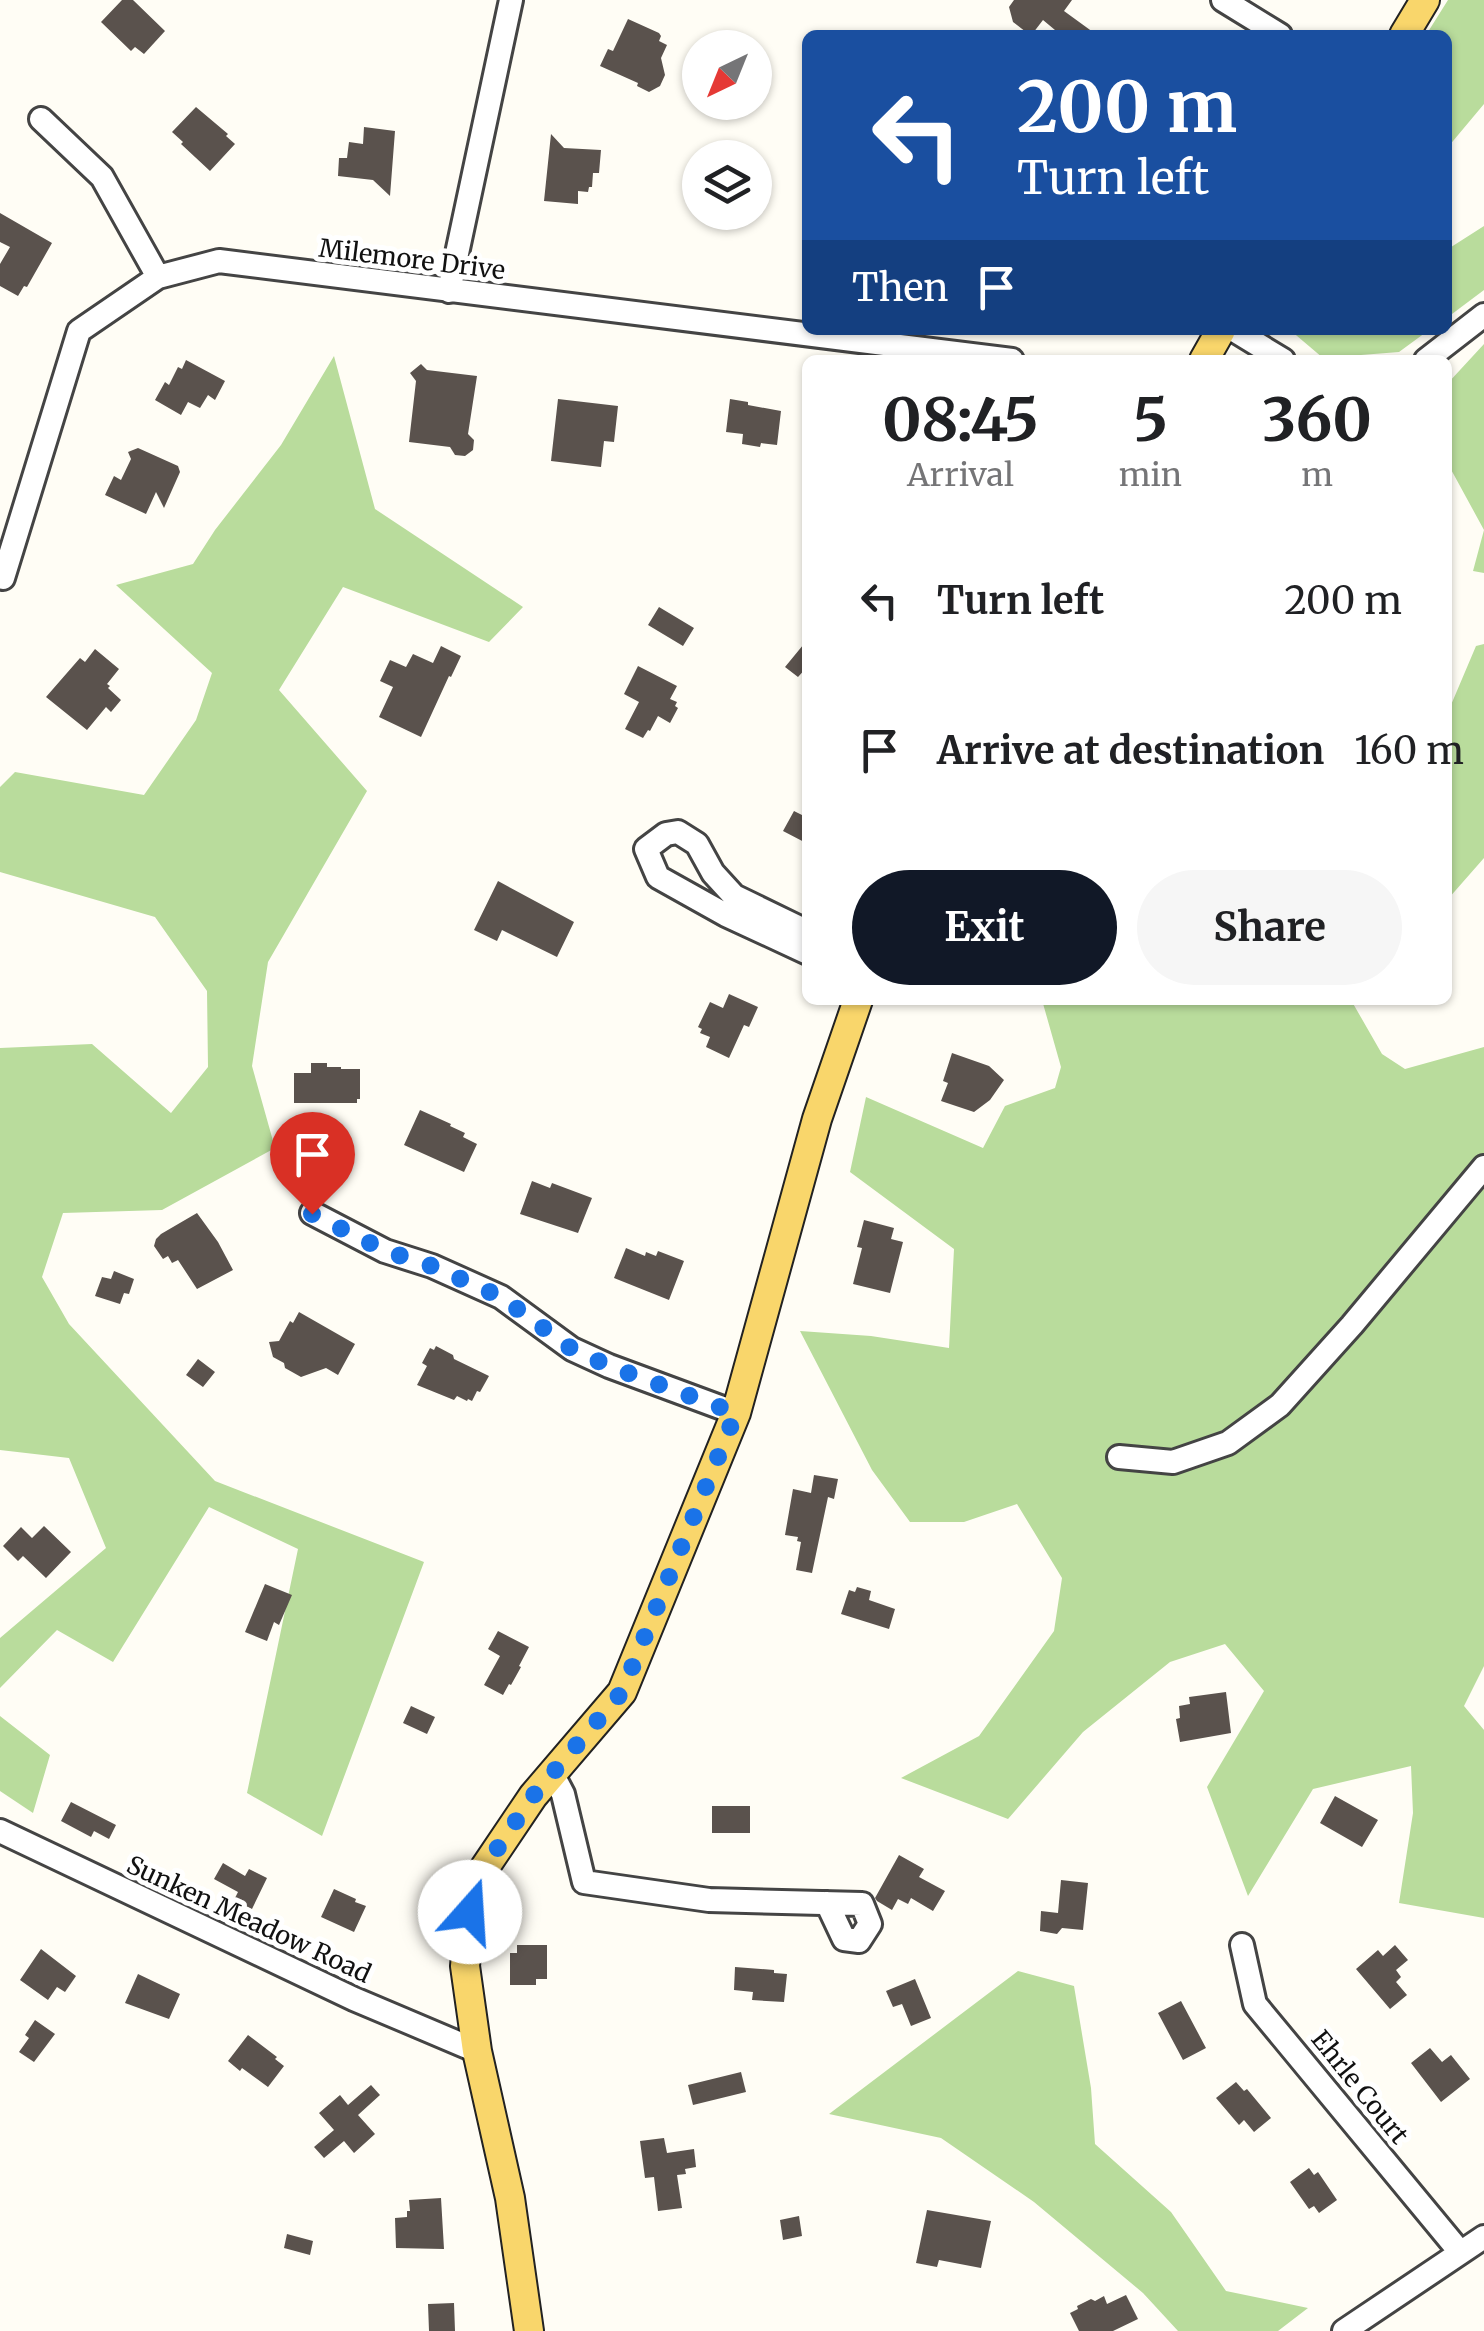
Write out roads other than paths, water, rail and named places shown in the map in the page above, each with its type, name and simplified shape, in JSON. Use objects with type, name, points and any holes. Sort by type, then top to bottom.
[{"type":"main road","points":[[1407,30],[1425,0]]},
{"type":"main road","points":[[530,2331],[510,2198],[477,2051],[465,1966],[472,1886],[533,1796],[622,1692],[736,1413],[816,1118],[856,1005]]},
{"type":"street","points":[[449,292],[511,0]]},
{"type":"street","points":[[1223,0],[1272,30]]},
{"type":"street","points":[[42,119],[102,177],[158,277]]},
{"type":"street","name":"Milemore Drive","points":[[4,578],[79,331],[158,277],[219,262],[802,335]]},
{"type":"street","points":[[1432,355],[1484,315]]},
{"type":"street","name":"Milemore Drive","points":[[805,335],[971,355]]},
{"type":"street","points":[[1242,335],[1275,355]]},
{"type":"street","points":[[802,929],[734,896],[713,873],[697,844],[678,832],[666,834],[646,849],[658,877],[726,915],[802,950]]},
{"type":"street","points":[[1118,1457],[1173,1462],[1228,1443],[1280,1404],[1352,1325],[1484,1167]]},
{"type":"street","points":[[312,1214],[386,1251],[432,1266],[501,1297],[572,1349],[736,1413]]},
{"type":"street","points":[[552,1774],[563,1794],[584,1882],[709,1900],[827,1903]]},
{"type":"street","name":"Sunken Meadow Road","points":[[0,1832],[354,1999],[477,2051]]},
{"type":"street","name":"Ehrle Court","points":[[1242,1945],[1256,2004],[1460,2252]]},
{"type":"street","points":[[1344,2331],[1484,2237]]}]
